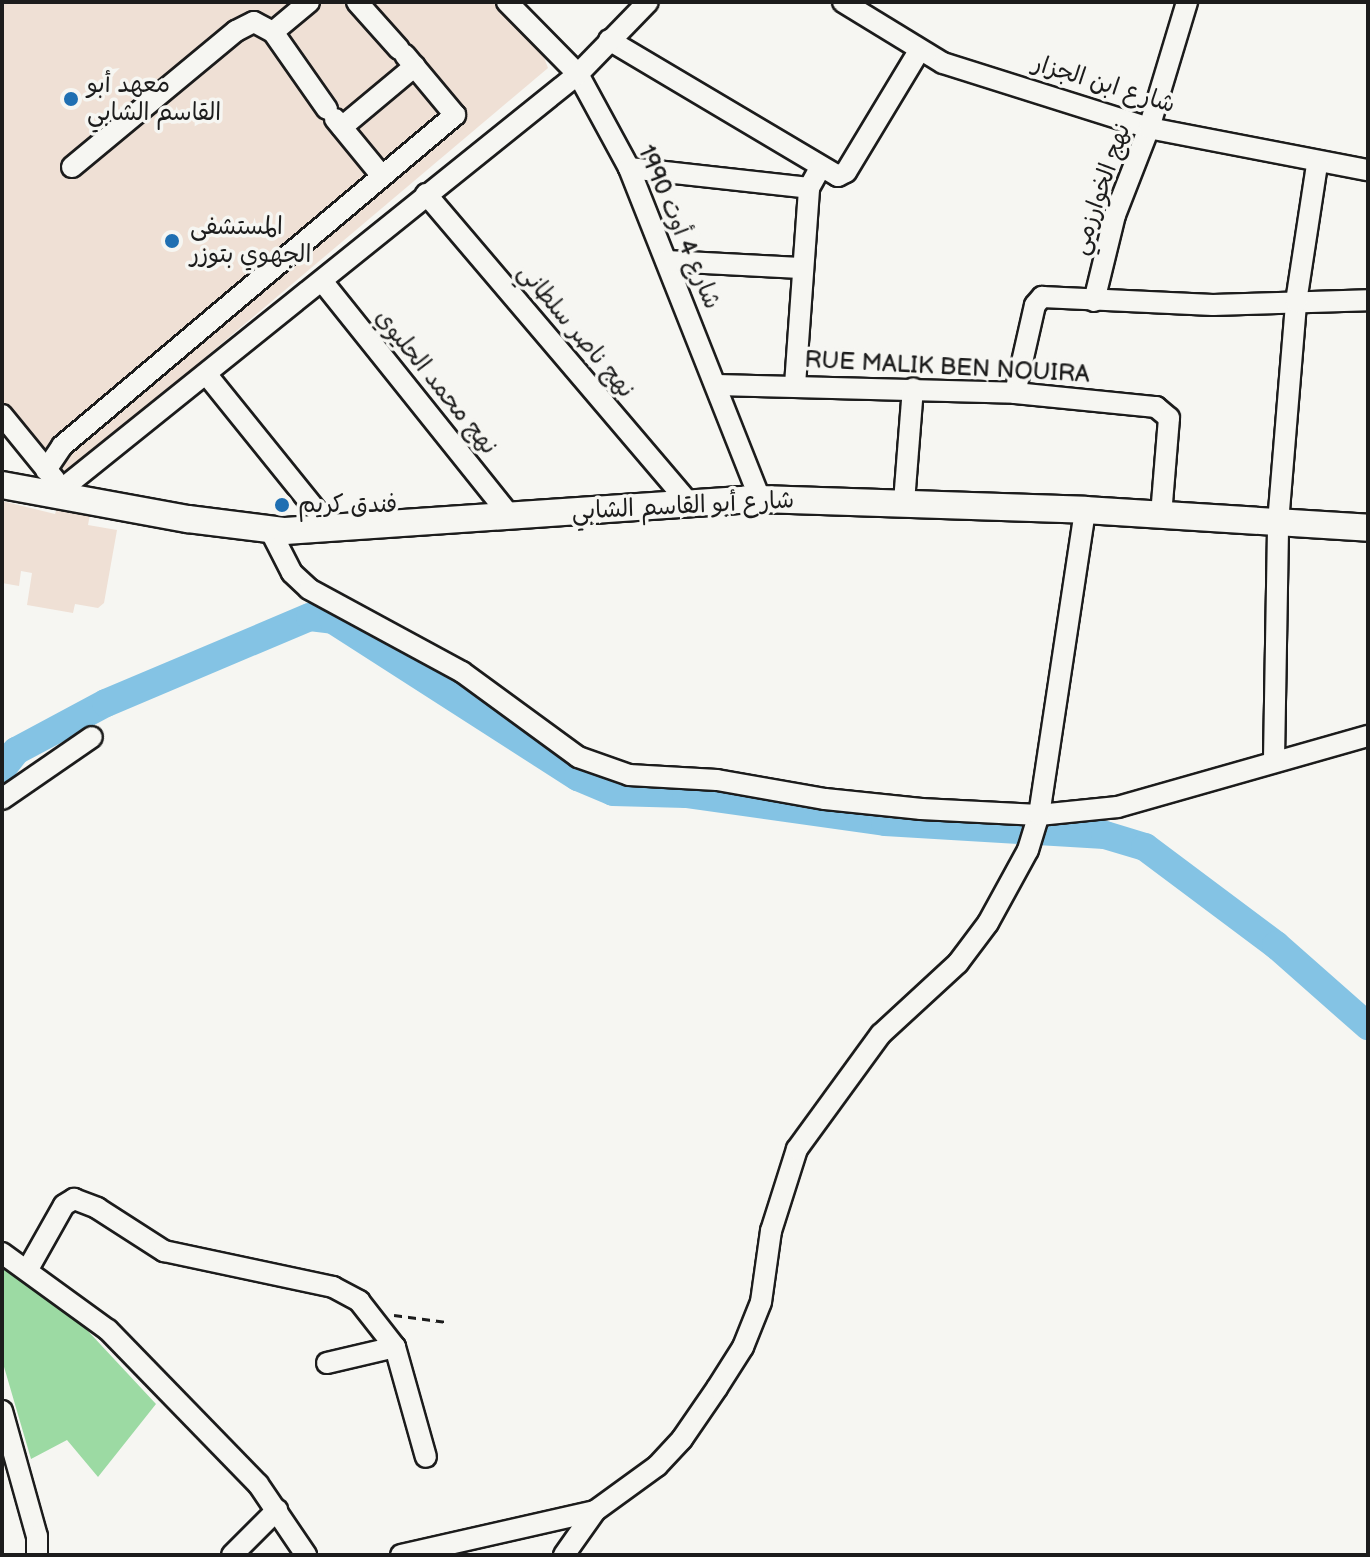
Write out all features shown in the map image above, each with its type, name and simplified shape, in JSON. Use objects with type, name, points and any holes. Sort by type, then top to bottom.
[{"type":"main road","name":"شارع أبو القاسم الشابي","points":[[2,485],[66,493],[270,530],[510,516],[687,501],[760,499],[1085,510],[1368,528]]},
{"type":"street","points":[[273,32],[309,2]]},
{"type":"street","points":[[46,470],[62,446],[455,115],[357,2]]},
{"type":"street","name":"شارع 4 أوت 1990","points":[[507,2],[578,74],[629,168],[760,499]]},
{"type":"street","points":[[2,415],[66,493],[426,194],[578,74],[648,2]]},
{"type":"street","name":"شارع ابن الجزار","points":[[843,2],[919,51],[1149,128],[1317,164],[1368,170]]},
{"type":"street","name":"نهج الخوارزمي","points":[[1094,301],[1115,215],[1149,128],[1187,2]]},
{"type":"street","points":[[72,167],[236,31],[254,22],[273,32],[334,117],[381,175]]},
{"type":"street","points":[[609,40],[838,176],[846,172],[919,51]]},
{"type":"street","points":[[334,117],[406,56]]},
{"type":"street","points":[[1274,759],[1278,523],[1296,302],[1317,164]]},
{"type":"street","points":[[629,168],[809,188]]},
{"type":"street","points":[[795,385],[800,268],[809,188],[820,168]]},
{"type":"street","name":"نهج ناصر سلطاني","points":[[426,194],[687,501]]},
{"type":"street","points":[[667,261],[800,268]]},
{"type":"street","name":"نهج محمد الحليوي","points":[[322,281],[510,516]]},
{"type":"street","points":[[1015,393],[1038,300],[1047,296],[1094,301],[1368,300]]},
{"type":"street","points":[[207,375],[329,526]]},
{"type":"street","name":"RUE MALIK BEN NOUIRA","points":[[717,385],[1015,393],[1156,407],[1169,418],[1161,515]]},
{"type":"street","points":[[904,502],[913,388]]},
{"type":"street","points":[[564,1555],[595,1511],[657,1466],[682,1439],[717,1388],[743,1347],[761,1302],[771,1231],[797,1149],[881,1034],[958,963],[988,923],[1028,850],[1037,821],[1085,510]]},
{"type":"street","points":[[270,530],[292,573],[309,589],[462,672],[543,734],[605,770],[717,780],[825,799],[1037,821],[1133,803],[1274,759],[1368,736]]},
{"type":"street","points":[[2,799],[92,737]]},
{"type":"street","points":[[28,1269],[64,1205],[74,1199],[97,1208],[164,1251],[333,1287],[359,1301],[395,1347],[426,1457]]},
{"type":"street","points":[[2,1253],[108,1330],[277,1510],[306,1555]]},
{"type":"street","points":[[327,1363],[395,1347]]},
{"type":"street","points":[[2,1411],[37,1536],[37,1555]]},
{"type":"street","points":[[232,1555],[277,1510]]},
{"type":"street","points":[[401,1555],[595,1511]]},
{"type":"path","points":[[375,1318],[395,1315],[447,1322]]},
{"type":"shaded area","name":"المستشفى الجهوي بتوزر","points":[[2,2],[506,2],[535,33],[548,68],[67,474],[2,402]]},
{"type":"shaded area","points":[[2,501],[55,514],[57,508],[90,514],[88,525],[117,530],[104,603],[98,608],[75,604],[73,613],[27,605],[32,573],[21,571],[19,586],[2,583]]},
{"type":"green space","points":[[2,1262],[73,1315],[156,1404],[98,1477],[67,1440],[31,1459],[2,1360]]},
{"type":"waterway","points":[[2,769],[16,751],[106,703],[310,617],[333,620],[578,777],[613,792],[686,794],[885,822],[1105,835],[1145,847],[1276,945],[1368,1026]]},
{"type":"place","name":"معهد أبو القاسم الشابي","points":[[71,99]]},
{"type":"place","name":"المستشفى الجهوي بتوزر","points":[[172,241]]},
{"type":"place","name":"فندق كريم","points":[[282,505]]}]
